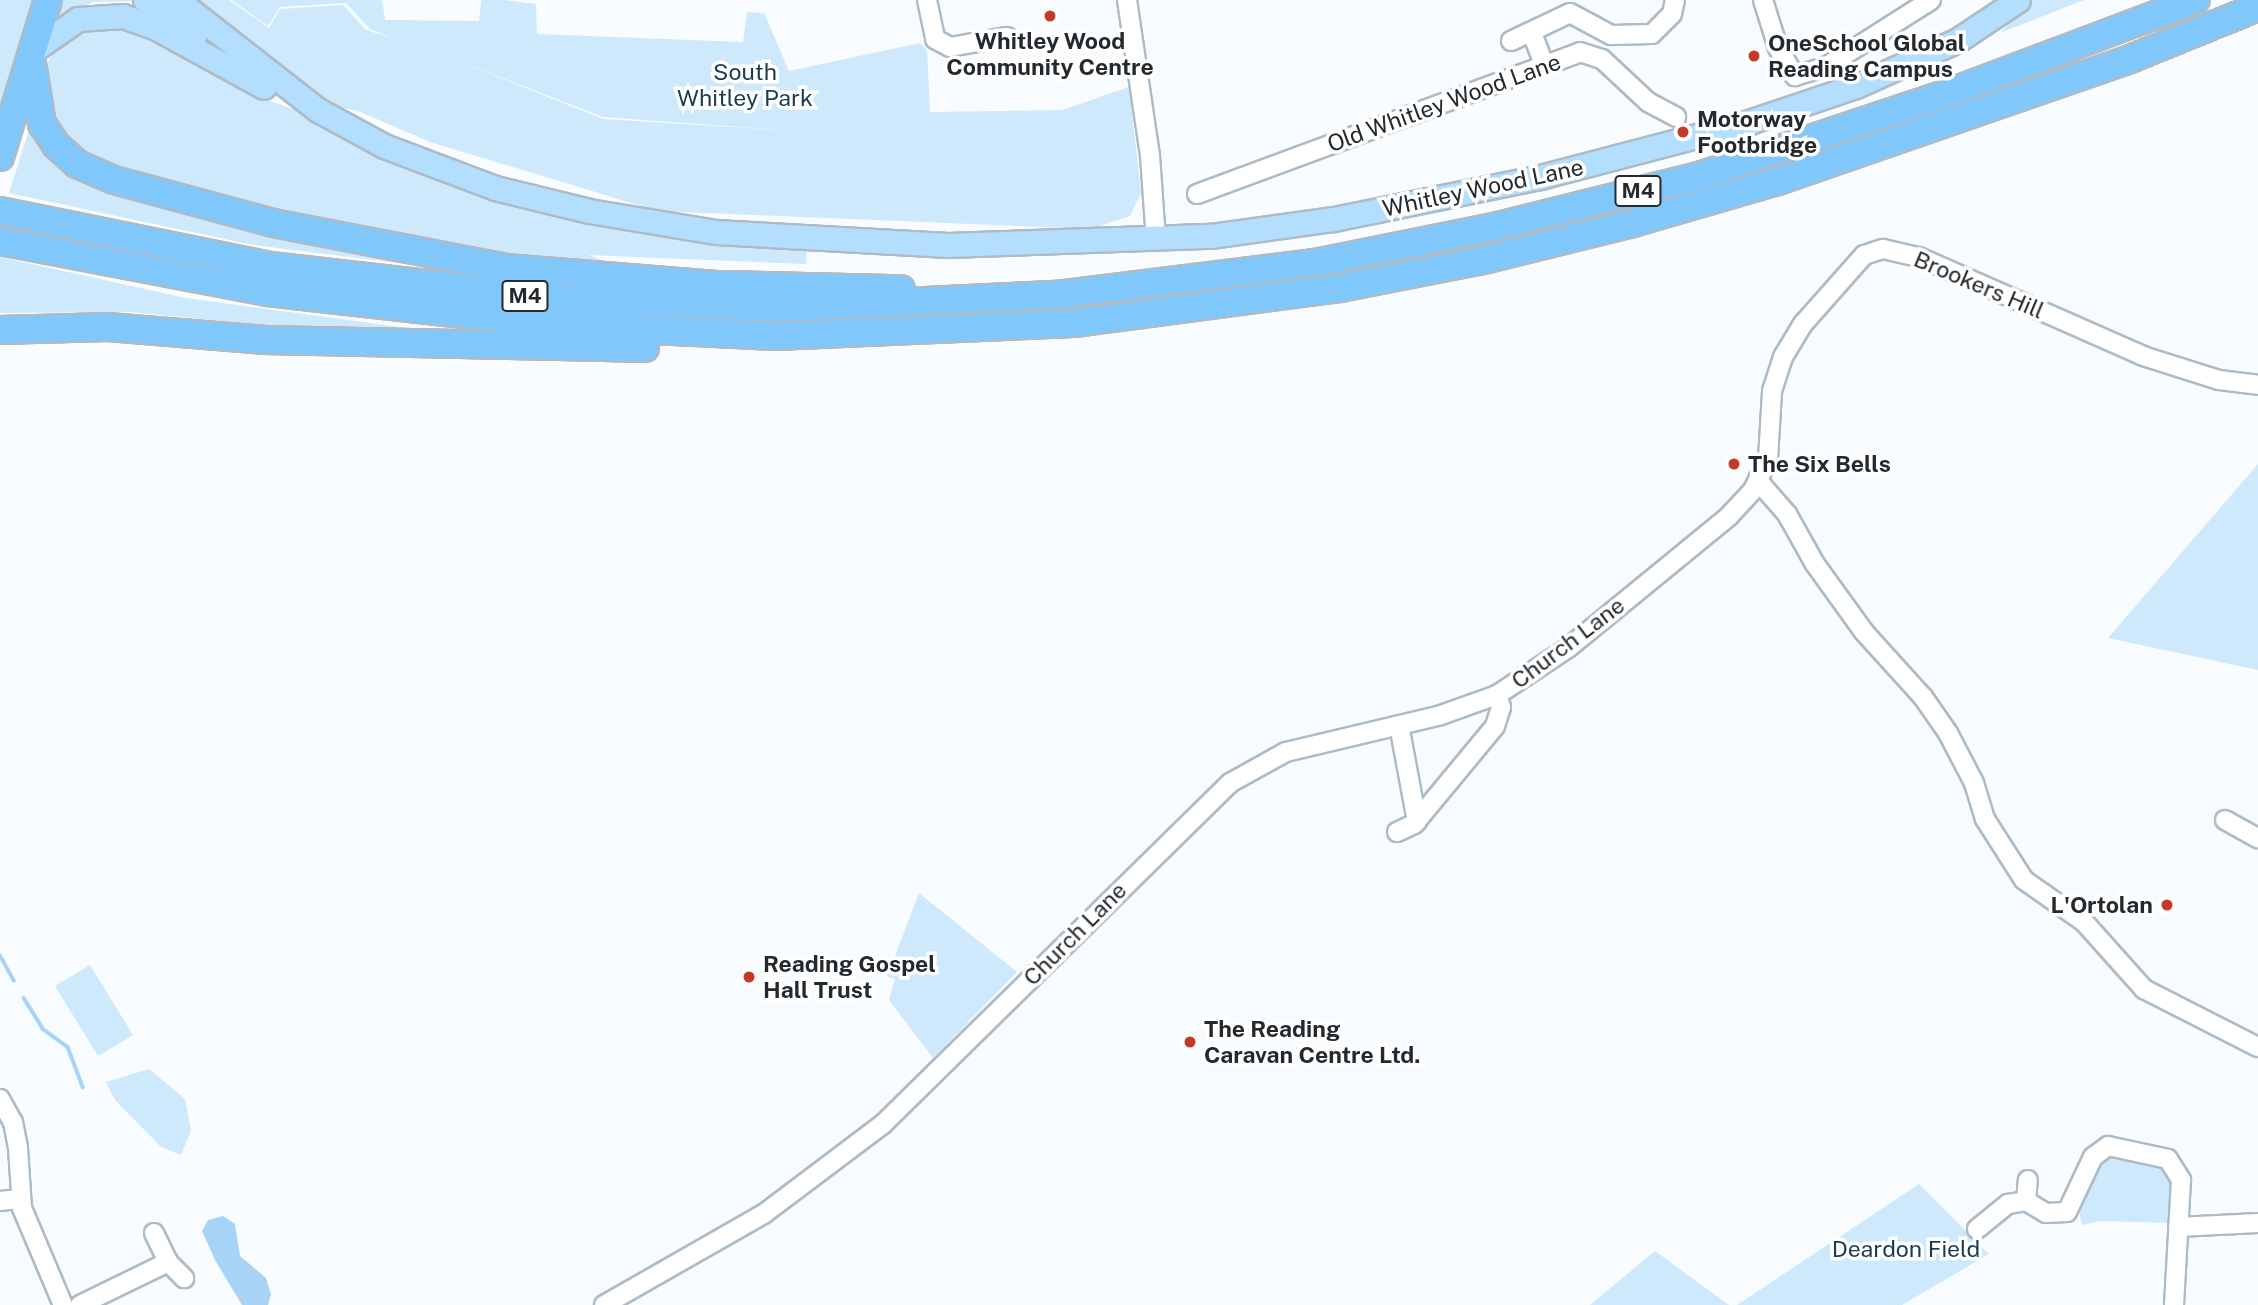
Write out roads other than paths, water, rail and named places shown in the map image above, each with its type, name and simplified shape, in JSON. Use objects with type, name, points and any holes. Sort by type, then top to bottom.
[{"type":"highway","points":[[0,156],[48,0]]},
{"type":"highway","name":"M4","points":[[0,211],[270,266],[570,300],[778,308],[1057,295],[1315,263],[1494,227],[1702,175],[1915,105],[2196,0]]},
{"type":"highway","name":"M4","points":[[0,330],[108,327],[265,341],[646,348],[776,336],[938,332],[1088,321],[1326,290],[1488,259],[1779,181],[2130,59],[2258,7]]},
{"type":"highway","name":"M4","points":[[32,54],[42,124],[56,145],[77,164],[114,180],[273,223],[468,261],[558,272],[719,285],[1057,295]]},
{"type":"highway","name":"M4","points":[[0,241],[111,265],[371,307],[572,326],[776,336]]},
{"type":"main road","points":[[145,0],[228,66]]},
{"type":"main road","points":[[177,0],[318,110]]},
{"type":"main road","name":"Whitley Wood Lane","points":[[318,110],[384,146],[495,188],[679,227],[883,244],[1156,239],[1271,229],[1401,207],[1695,137],[1889,74],[1958,40],[2018,0]]},
{"type":"main road","points":[[32,54],[78,19],[113,14],[139,20],[318,110]]},
{"type":"street","points":[[927,0],[934,39],[950,47],[1007,37]]},
{"type":"street","points":[[1127,0],[1150,156],[1156,239]]},
{"type":"street","points":[[1511,41],[1532,33],[1568,6],[1611,35],[1652,34],[1672,14],[1675,0]]},
{"type":"street","points":[[1763,0],[1778,48],[1790,75],[1795,76],[1827,66],[1931,0]]},
{"type":"street","points":[[1532,33],[1544,65]]},
{"type":"street","name":"Old Whitley Wood Lane","points":[[1197,194],[1580,52],[1602,59],[1648,102],[1676,117]]},
{"type":"street","name":"Brookers Hill","points":[[1759,482],[1768,459],[1772,391],[1783,357],[1840,278],[1864,255],[1884,249],[1919,257],[2144,356],[2218,380],[2258,385]]},
{"type":"street","points":[[1759,482],[1787,514],[1815,564],[1864,632],[1923,697],[1948,733],[1974,783],[1985,819],[2024,880],[2084,922],[2144,989],[2258,1047]]},
{"type":"street","name":"Church Lane","points":[[604,1305],[765,1213],[883,1124],[1230,783],[1282,753],[1399,725],[1497,695],[1568,648],[1729,516],[1759,482]]},
{"type":"street","points":[[1397,832],[1416,821],[1495,726],[1501,707],[1497,695]]},
{"type":"street","points":[[1399,725],[1416,821]]},
{"type":"street","points":[[2225,820],[2258,838]]},
{"type":"street","points":[[0,1099],[13,1122],[20,1199],[63,1305]]},
{"type":"street","points":[[1977,1228],[2008,1204],[2026,1201],[2046,1213],[2067,1212],[2093,1157],[2117,1145],[2159,1155],[2176,1167],[2181,1181],[2175,1305]]},
{"type":"street","points":[[2026,1201],[2028,1180]]},
{"type":"street","points":[[0,1202],[20,1199]]},
{"type":"street","points":[[2178,1227],[2258,1223]]},
{"type":"street","points":[[154,1233],[168,1262],[184,1278]]},
{"type":"street","points":[[80,1305],[168,1262]]},
{"type":"water","points":[[223,1216],[235,1224],[240,1256],[266,1278],[271,1294],[268,1305],[242,1305],[215,1260],[202,1231],[208,1220]]},
{"type":"waterway","points":[[0,955],[14,980]]},
{"type":"waterway","points":[[24,998],[43,1029],[68,1047],[83,1087]]},
{"type":"place","name":"Whitley Wood Community Centre","points":[[1050,16]]},
{"type":"place","name":"OneSchool Global Reading Campus","points":[[1754,56]]},
{"type":"place","name":"Motorway Footbridge","points":[[1683,132]]},
{"type":"place","name":"The Six Bells","points":[[1734,464]]},
{"type":"place","name":"L'Ortolan","points":[[2167,905]]},
{"type":"place","name":"Reading Gospel Hall Trust","points":[[749,977]]},
{"type":"place","name":"The Reading Caravan Centre Ltd.","points":[[1190,1042]]},
{"type":"park label","name":"South Whitley Park","points":[[745,85]]},
{"type":"park label","name":"Deardon Field","points":[[1906,1249]]}]
